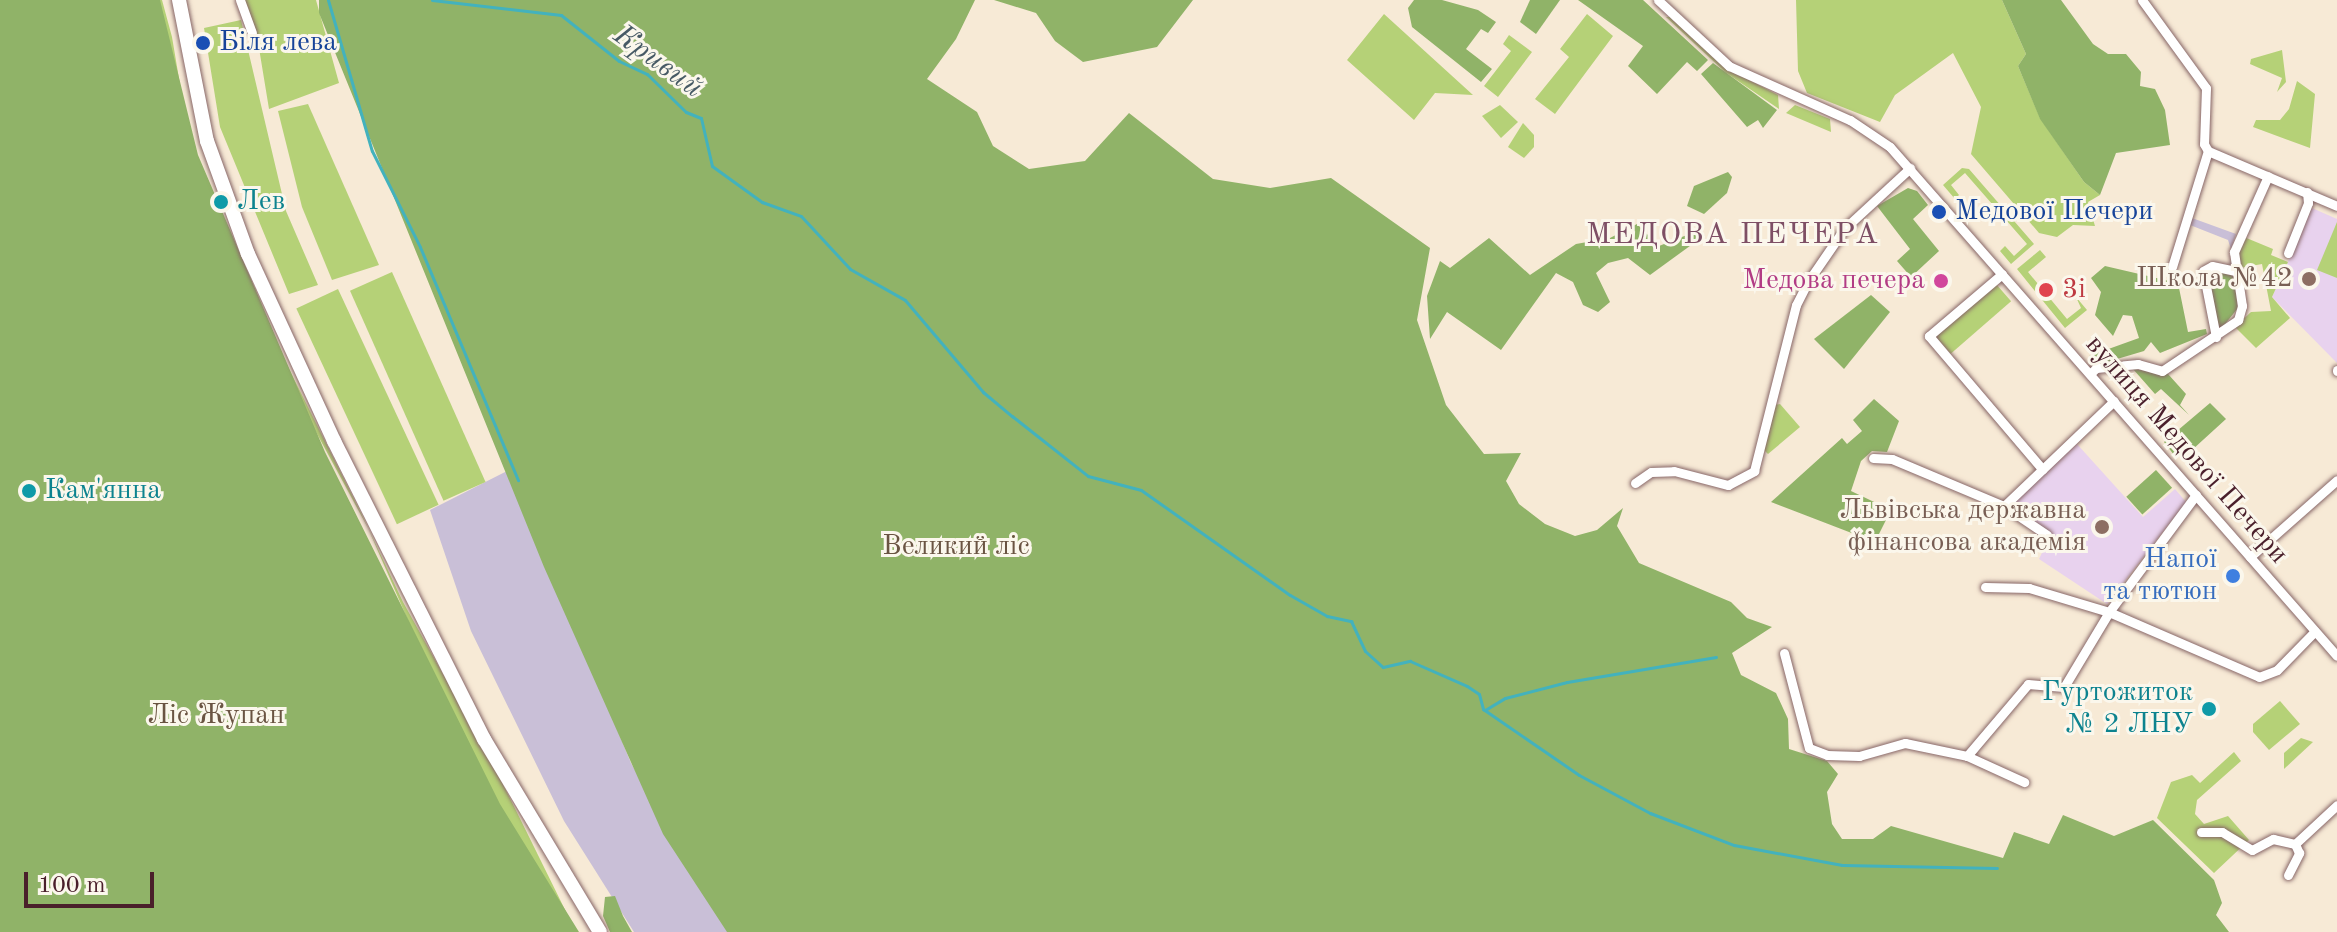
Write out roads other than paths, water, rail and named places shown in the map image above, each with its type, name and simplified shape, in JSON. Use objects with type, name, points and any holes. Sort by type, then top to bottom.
[{"type":"main road","points":[[179,0],[207,141],[248,254],[447,664],[539,833],[600,932]]},
{"type":"street","points":[[240,0],[252,33]]},
{"type":"street","name":"вулиця Медової Печери","points":[[1658,0],[1729,66],[1850,120],[1878,136],[1910,168],[2337,656]]},
{"type":"street","points":[[2142,0],[2206,88],[2204,144],[2208,151],[2337,206]]},
{"type":"street","points":[[2172,267],[2208,151]]},
{"type":"street","points":[[1635,483],[1651,472],[1674,471],[1728,485],[1754,471],[1796,305],[1844,229],[1910,168]]},
{"type":"street","points":[[2090,374],[2138,364],[2162,371],[2216,337],[2241,314],[2234,252],[2268,176]]},
{"type":"street","points":[[2288,253],[2308,203],[2307,192]]},
{"type":"street","points":[[2216,337],[2203,271],[2212,266],[2235,271]]},
{"type":"street","points":[[2002,274],[1929,336],[2042,469]]},
{"type":"street","points":[[2004,506],[2114,401]]},
{"type":"street","points":[[1873,458],[1892,459],[2004,506],[2047,535]]},
{"type":"street","points":[[2250,557],[2337,480]]},
{"type":"street","points":[[1967,756],[2028,684],[2064,687],[2109,612],[2196,495]]},
{"type":"street","points":[[1985,587],[2029,588],[2109,612],[2259,677],[2277,670],[2315,631]]},
{"type":"street","points":[[1784,653],[1809,748],[1827,755],[1859,756],[1905,743],[1967,756],[2024,782]]},
{"type":"street","points":[[2295,844],[2337,805]]},
{"type":"street","points":[[2201,832],[2222,832],[2252,850],[2273,839],[2295,844]]},
{"type":"street","points":[[2288,875],[2299,853],[2295,844]]},
{"type":"waterway","points":[[328,0],[372,151],[420,247],[518,480]]},
{"type":"waterway","name":"Кривий","points":[[432,0],[561,15],[619,61],[647,74],[686,112],[701,118],[712,166],[762,202],[801,216],[850,269],[905,300],[983,392],[1012,416],[1088,476],[1141,490],[1290,595],[1327,616],[1351,621],[1365,651],[1383,667],[1410,661],[1467,686],[1479,694],[1483,709],[1579,775],[1650,813],[1734,845],[1842,865],[1997,868]]},
{"type":"waterway","points":[[1485,710],[1505,698],[1567,682],[1716,657]]},
{"type":"place","name":"Бiля лева","points":[[203,43]]},
{"type":"place","name":"Лев","points":[[221,202]]},
{"type":"place","name":"Медової Печери","points":[[1939,212]]},
{"type":"place","name":"Школа №42","points":[[2309,279]]},
{"type":"place","name":"Медова печера","points":[[1941,281]]},
{"type":"place","name":"3і","points":[[2046,290]]},
{"type":"place","name":"Кам'янна","points":[[29,491]]},
{"type":"place","name":"Львівська державна фінансова академія","points":[[2102,527]]},
{"type":"place","name":"Напої та тютюн","points":[[2233,576]]},
{"type":"place","name":"Гуртожиток № 2 ЛНУ","points":[[2209,709]]},
{"type":"district","name":"МЕДОВА ПЕЧЕРА","points":[[1733,235]]},
{"type":"park label","name":"Великий ліс","points":[[956,547]]},
{"type":"park label","name":"Ліс Жупан","points":[[216,716]]}]
